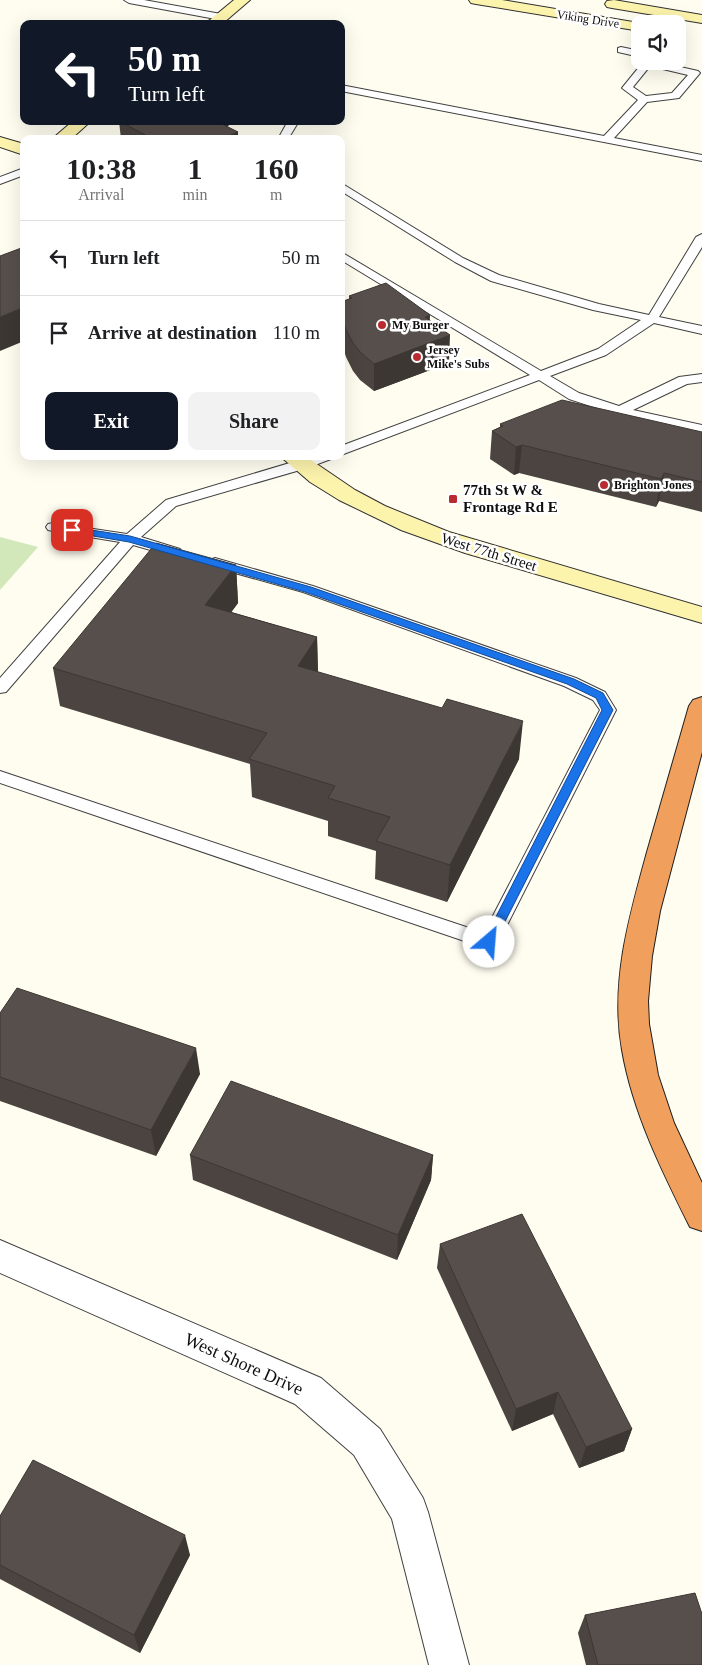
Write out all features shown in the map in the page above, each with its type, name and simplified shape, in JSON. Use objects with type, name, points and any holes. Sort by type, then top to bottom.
[{"type":"highway","points":[[702,706],[647,904],[636,966],[634,1024],[646,1090],[670,1155],[702,1216]]},
{"type":"street","points":[[216,20],[243,0]]},
{"type":"street","name":"Viking Drive","points":[[476,0],[503,2],[631,25]]},
{"type":"street","name":"Viking Drive","points":[[598,2],[702,19]]},
{"type":"street","points":[[65,135],[78,125]]},
{"type":"street","points":[[0,142],[20,149]]},
{"type":"street","name":"West 77th Street","points":[[296,461],[344,494],[391,517],[452,542],[702,614]]},
{"type":"street","name":"West Shore Drive","points":[[0,1256],[308,1391],[367,1442],[409,1512],[449,1665]]},
{"type":"lane","points":[[129,0],[216,20]]},
{"type":"lane","points":[[621,50],[631,52]]},
{"type":"lane","points":[[641,70],[627,88],[644,98],[675,96],[694,72],[685,70]]},
{"type":"lane","points":[[345,89],[702,158]]},
{"type":"lane","points":[[606,139],[644,98]]},
{"type":"lane","points":[[0,181],[20,173]]},
{"type":"lane","points":[[345,189],[459,260],[495,278],[597,307],[702,330]]},
{"type":"lane","points":[[345,449],[602,352],[652,320],[702,237]]},
{"type":"lane","points":[[345,257],[574,396],[620,411],[702,429]]},
{"type":"lane","points":[[620,411],[684,380],[702,378]]},
{"type":"lane","points":[[0,688],[130,539],[172,503],[296,461]]},
{"type":"lane","points":[[0,777],[489,942],[608,710],[599,696],[570,682],[308,590],[130,539],[53,527]]},
{"type":"green space","points":[[0,537],[38,547],[0,590]]},
{"type":"building","points":[[127,125],[224,125],[238,132],[231,135],[145,135]]},
{"type":"building","points":[[20,248],[20,309],[0,317],[0,256]]},
{"type":"building","points":[[386,283],[430,315],[425,317],[450,335],[374,364],[360,352],[346,330],[345,301],[352,298],[349,296]]},
{"type":"building","points":[[562,400],[702,432],[702,482],[664,473],[661,479],[522,445],[516,447],[492,431],[503,426],[500,424]]},
{"type":"building","points":[[156,543],[236,565],[205,605],[317,637],[298,666],[442,708],[447,699],[523,721],[450,865],[376,841],[390,817],[328,798],[335,786],[249,759],[267,733],[53,668]]},
{"type":"building","points":[[17,988],[196,1048],[151,1130],[0,1077],[0,1013]]},
{"type":"building","points":[[231,1081],[433,1155],[398,1235],[190,1155]]},
{"type":"building","points":[[522,1214],[632,1429],[586,1447],[558,1392],[516,1409],[440,1244]]},
{"type":"building","points":[[33,1460],[185,1535],[134,1635],[0,1565],[0,1516]]},
{"type":"building","points":[[695,1593],[702,1614],[702,1665],[598,1665],[585,1615]]},
{"type":"place","name":"My Burger","points":[[382,325]]},
{"type":"place","name":"Jersey Mike's Subs","points":[[417,357]]},
{"type":"place","name":"Brighton Jones","points":[[604,485]]},
{"type":"place","name":"77th St W & Frontage Rd E","points":[[453,499]]},
{"type":"route","points":[[72,530],[130,539],[308,590],[570,682],[599,696],[608,710],[489,942]]}]
